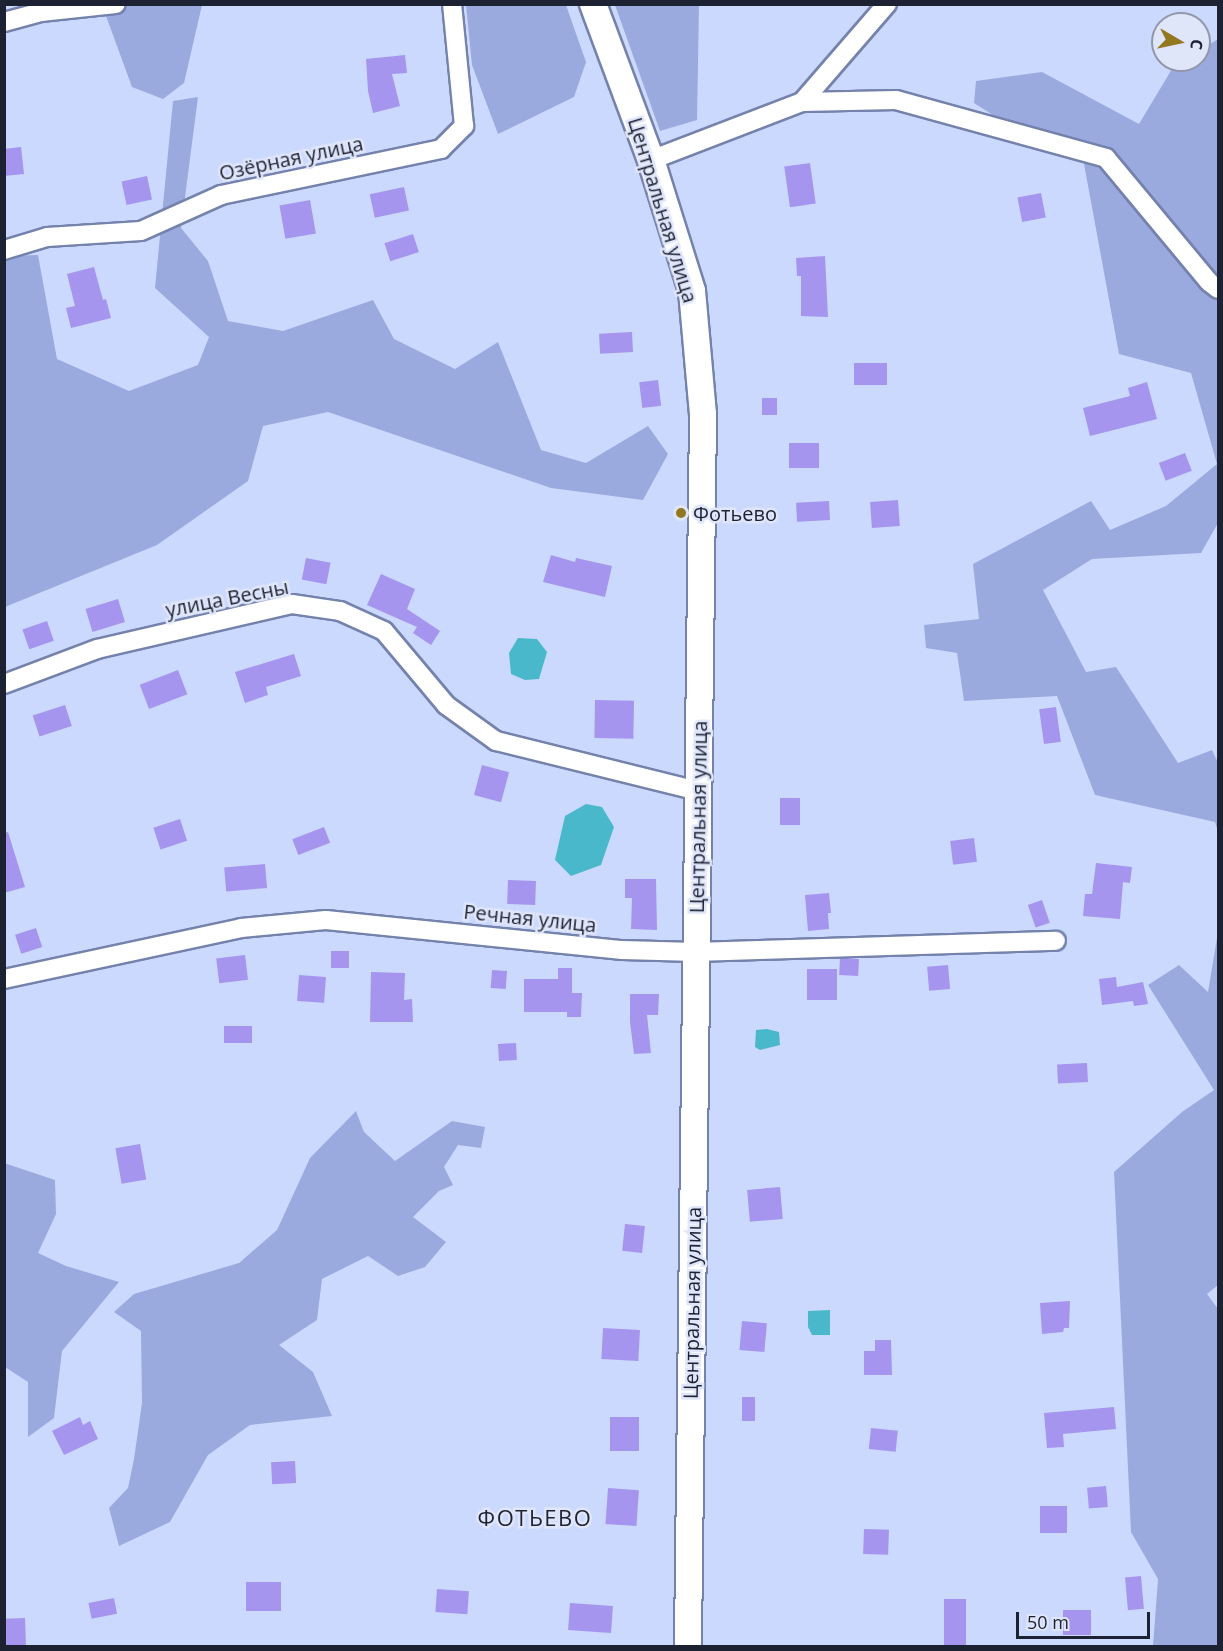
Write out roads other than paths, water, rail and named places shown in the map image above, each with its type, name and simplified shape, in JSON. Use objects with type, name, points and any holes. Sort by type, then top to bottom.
[{"type":"main road","name":"Центральная улица","points":[[593,4],[651,160],[692,291],[703,414],[688,1647]]},
{"type":"street","points":[[4,22],[42,12],[116,4]]},
{"type":"street","name":"Озёрная улица","points":[[4,250],[47,237],[141,231],[221,195],[441,149],[464,126],[452,4]]},
{"type":"street","points":[[802,102],[887,4]]},
{"type":"street","points":[[651,160],[802,102],[896,100],[1106,158],[1215,284]]},
{"type":"street","name":"улица Весны","points":[[4,684],[97,649],[292,604],[340,611],[384,631],[446,705],[496,741],[698,791]]},
{"type":"street","name":"Речная улица","points":[[4,979],[241,928],[326,920],[622,950],[696,952],[1056,941]]},
{"type":"place","name":"Фотьево","points":[[681,513]]},
{"type":"district","name":"ФОТЬЕВО","points":[[535,1518]]}]
